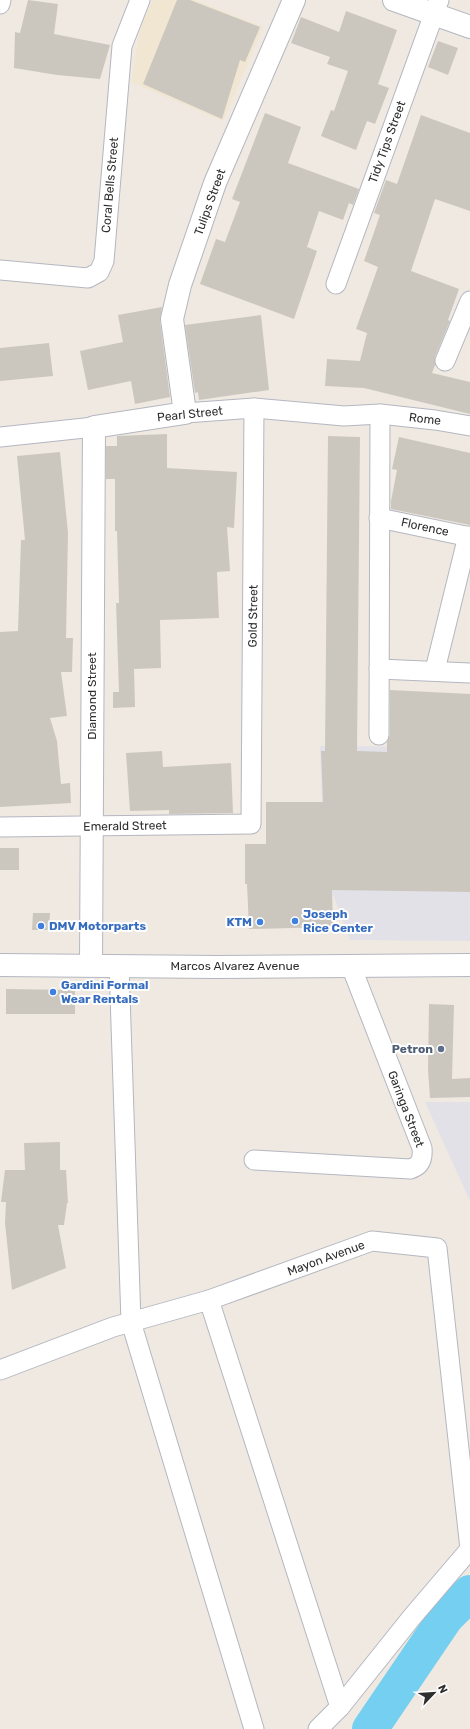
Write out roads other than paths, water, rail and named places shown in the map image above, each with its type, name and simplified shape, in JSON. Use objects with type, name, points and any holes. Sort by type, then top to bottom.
[{"type":"street","points":[[0,4],[1,0]]},
{"type":"street","name":"Coral Bells Street","points":[[0,270],[88,278],[99,272],[104,261],[122,46],[140,0]]},
{"type":"street","name":"Tulips Street","points":[[184,413],[172,319],[180,284],[216,183],[294,0]]},
{"type":"street","points":[[394,0],[436,7],[470,27]]},
{"type":"street","name":"Tidy Tips Street","points":[[336,284],[436,7]]},
{"type":"street","points":[[445,361],[470,301]]},
{"type":"street","name":"Pearl Street","points":[[0,437],[94,427],[184,413],[254,408],[344,416],[380,414]]},
{"type":"street","name":"Gold Street","points":[[250,824],[254,408]]},
{"type":"street","points":[[379,735],[380,414]]},
{"type":"street","name":"Rome","points":[[380,414],[435,420],[470,426]]},
{"type":"street","name":"Diamond Street","points":[[91,965],[94,427]]},
{"type":"street","name":"Florence","points":[[380,518],[469,536]]},
{"type":"street","points":[[435,670],[469,536]]},
{"type":"street","points":[[379,669],[435,670],[470,673]]},
{"type":"street","name":"Emerald Street","points":[[0,827],[250,824]]},
{"type":"street","name":"Marcos Alvarez Avenue","points":[[0,965],[470,965]]},
{"type":"street","points":[[120,965],[131,1322],[254,1729]]},
{"type":"street","name":"Garinga Street","points":[[254,1160],[410,1169],[419,1165],[422,1160],[422,1148],[351,966]]},
{"type":"street","name":"Mayon Avenue","points":[[0,1370],[131,1322],[208,1300],[372,1241],[437,1248],[470,1549]]},
{"type":"street","points":[[208,1300],[340,1706]]},
{"type":"street","points":[[318,1729],[340,1706],[412,1617],[470,1549]]},
{"type":"waterway","points":[[370,1729],[446,1617],[470,1593]]},
{"type":"place","name":"Joseph Rice Center","points":[[295,921]]},
{"type":"place","name":"KTM","points":[[260,922]]},
{"type":"place","name":"DMV Motorparts","points":[[41,926]]},
{"type":"place","name":"Gardini Formal Wear Rentals","points":[[53,992]]},
{"type":"place","name":"Petron","points":[[441,1049]]}]
